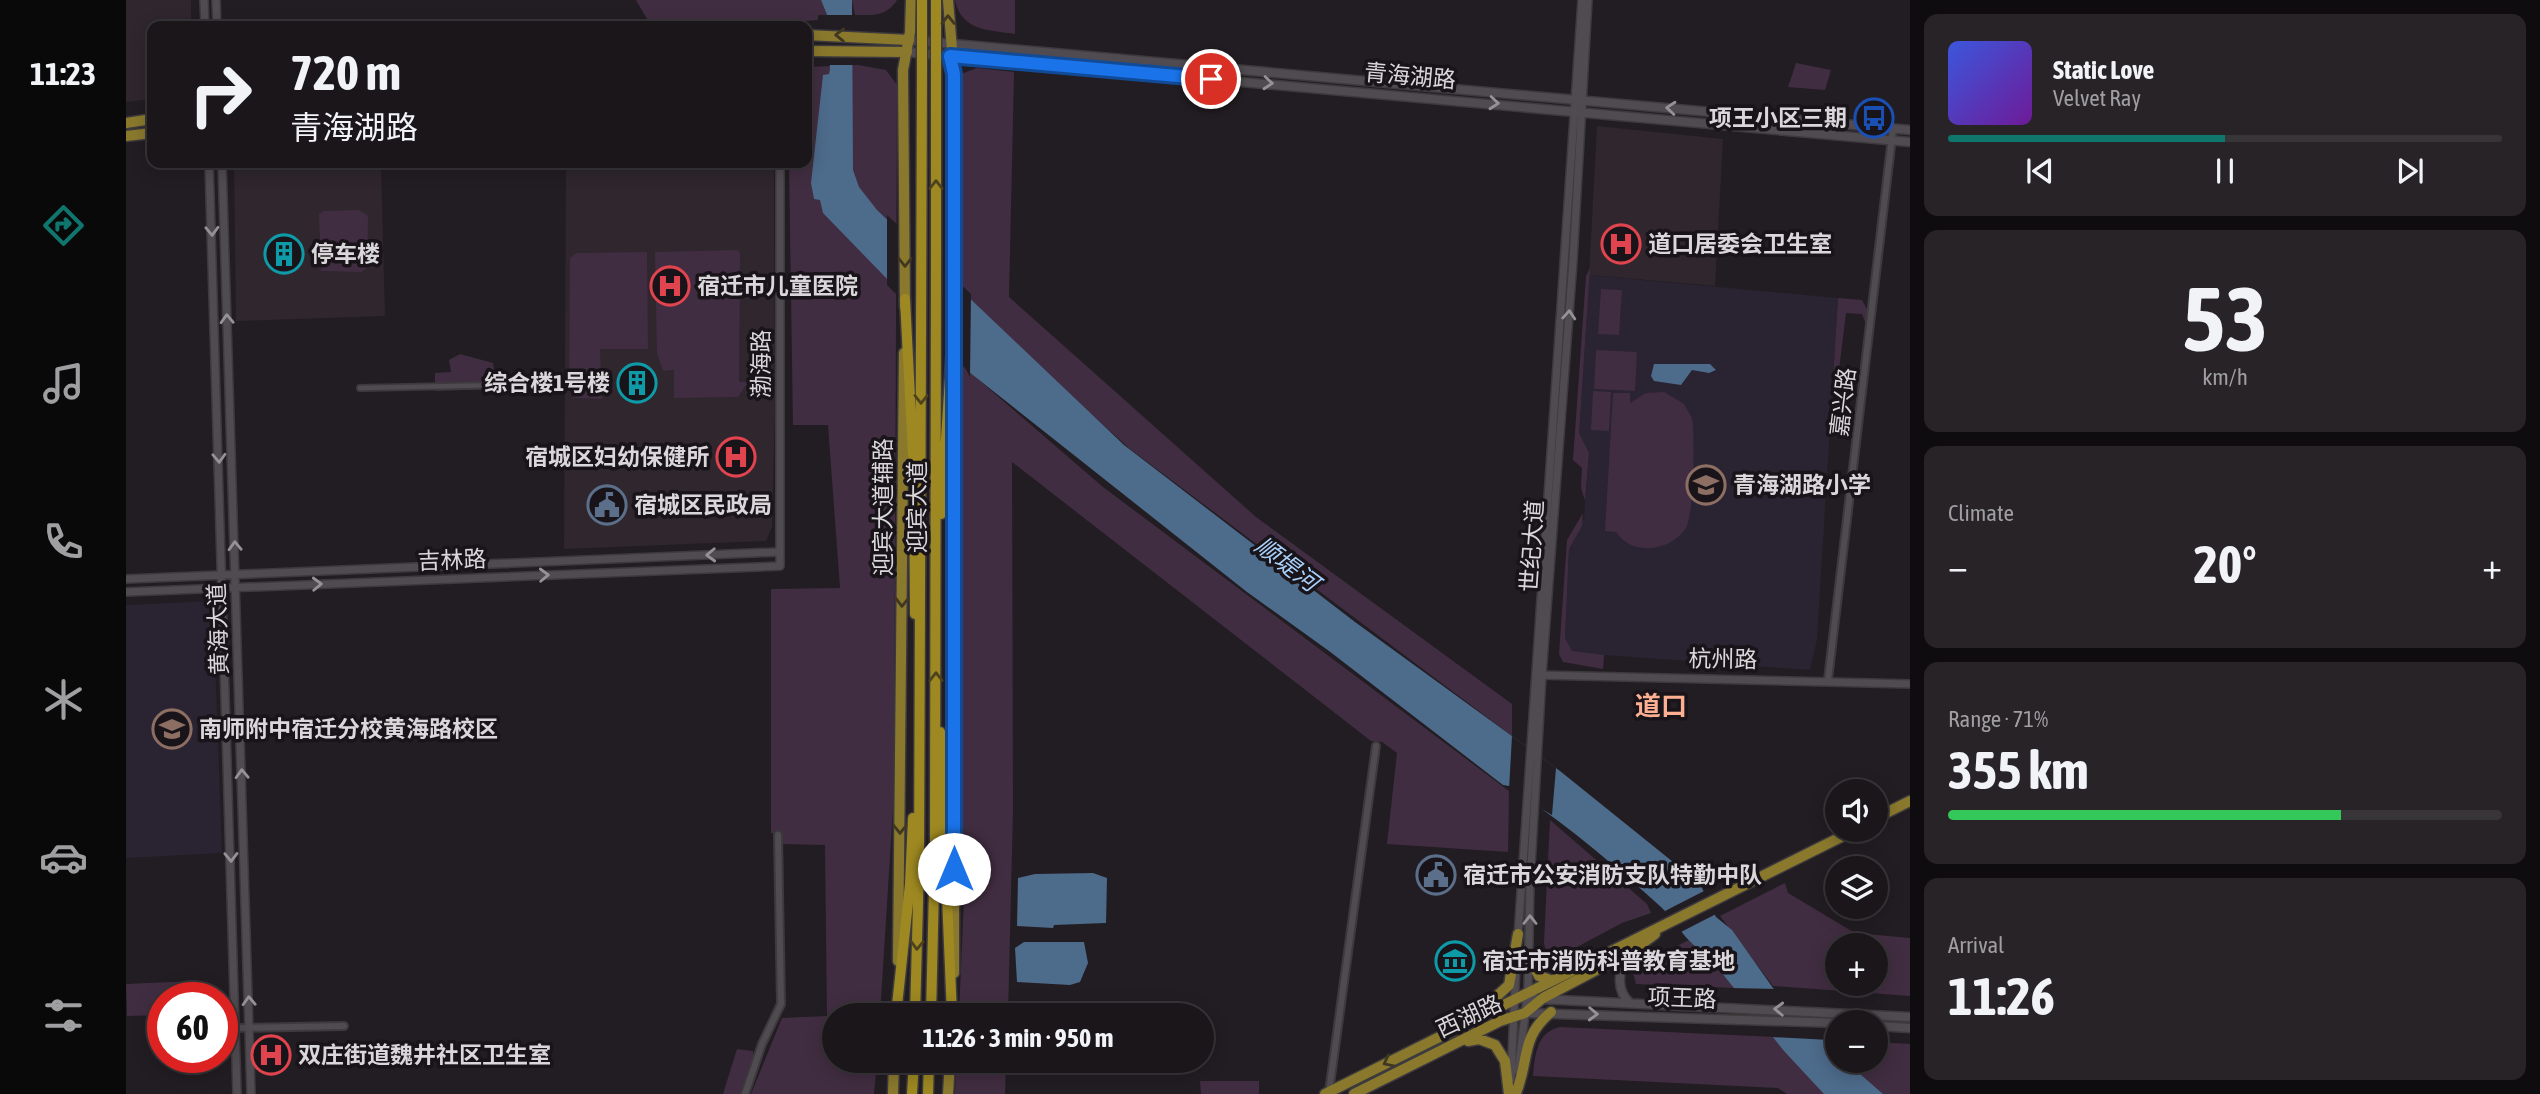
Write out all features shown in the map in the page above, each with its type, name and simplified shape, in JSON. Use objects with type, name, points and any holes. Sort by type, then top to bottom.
[{"type":"highway","name":"迎宾大道","points":[[915,1003],[920,685],[922,0]]},
{"type":"highway","name":"迎宾大道","points":[[931,1003],[936,711],[936,0]]},
{"type":"highway","points":[[905,299],[914,475],[913,598],[920,666]]},
{"type":"highway","points":[[936,556],[944,494],[953,332]]},
{"type":"highway","points":[[897,1003],[910,884],[914,719],[920,685]]},
{"type":"highway","points":[[936,711],[942,744],[943,845],[951,1003]]},
{"type":"highway","points":[[912,1094],[913,1073]]},
{"type":"highway","points":[[928,1094],[929,1073]]},
{"type":"main road","name":"迎宾大道辅路","points":[[896,1003],[900,910],[905,313],[903,71],[909,40],[911,0]]},
{"type":"main road","points":[[948,0],[950,56],[954,74],[953,332]]},
{"type":"main road","points":[[812,35],[909,40]]},
{"type":"main road","name":"青海湖路","points":[[909,40],[1910,130]]},
{"type":"main road","points":[[812,51],[907,52]]},
{"type":"main road","name":"青海湖路","points":[[907,52],[1910,142]]},
{"type":"main road","points":[[126,122],[147,120]]},
{"type":"main road","points":[[126,136],[147,134]]},
{"type":"main road","points":[[952,365],[955,959],[953,1003]]},
{"type":"main road","points":[[1888,812],[1910,801]]},
{"type":"main road","points":[[1667,925],[1831,842]]},
{"type":"main road","name":"西湖路","points":[[1327,1093],[1514,998],[1528,995],[1550,980],[1626,941],[1667,925]]},
{"type":"main road","name":"西湖路","points":[[1354,1094],[1520,1014],[1543,998],[1624,955],[1667,925]]},
{"type":"main road","points":[[1424,1044],[1504,992],[1513,975],[1518,934]]},
{"type":"main road","points":[[1624,955],[1619,979],[1623,997],[1630,1003]]},
{"type":"main road","points":[[1529,958],[1539,976],[1550,980]]},
{"type":"main road","name":"项王路","points":[[1528,995],[1543,998],[1910,1017]]},
{"type":"main road","points":[[1513,1094],[1525,1070],[1530,1033],[1551,1012]]},
{"type":"main road","name":"项王路","points":[[1520,1014],[1551,1012],[1825,1022]]},
{"type":"main road","points":[[1888,1027],[1910,1028]]},
{"type":"main road","points":[[1425,1059],[1468,1041],[1488,1041],[1495,1045],[1505,1061],[1513,1094]]},
{"type":"main road","points":[[893,1094],[894,1073]]},
{"type":"main road","points":[[948,1094],[949,1073]]},
{"type":"street","points":[[204,0],[205,21]]},
{"type":"street","points":[[216,0],[217,21]]},
{"type":"street","name":"世纪大道","points":[[1579,100],[1582,0]]},
{"type":"street","name":"世纪大道","points":[[1513,1094],[1520,1014],[1528,995],[1534,749],[1588,0]]},
{"type":"street","name":"嘉兴路","points":[[1828,680],[1894,129]]},
{"type":"street","name":"黄海大道","points":[[209,168],[234,982]]},
{"type":"street","name":"黄海大道","points":[[222,168],[251,1094]]},
{"type":"street","name":"渤海路","points":[[780,168],[780,566]]},
{"type":"street","points":[[360,388],[500,385]]},
{"type":"street","name":"吉林路","points":[[126,579],[779,552]]},
{"type":"street","name":"吉林路","points":[[126,592],[780,566]]},
{"type":"street","name":"杭州路","points":[[1539,675],[1910,684]]},
{"type":"street","points":[[1327,1093],[1376,746]]},
{"type":"street","name":"世纪大道","points":[[1520,1014],[1514,998],[1526,802],[1534,749]]},
{"type":"street","points":[[745,1094],[762,1044],[781,1004],[778,835]]},
{"type":"street","points":[[238,1028],[344,1026]]},
{"type":"street","name":"黄海大道","points":[[236,1073],[236,1094]]},
{"type":"shaded area","points":[[126,0],[191,0],[191,21],[147,21],[147,100],[126,102]]},
{"type":"shaded area","points":[[636,0],[821,0],[827,15],[818,15],[818,20],[806,21],[648,21]]},
{"type":"shaded area","points":[[852,0],[897,0],[884,12],[855,15]]},
{"type":"shaded area","points":[[955,0],[1015,0],[1015,34],[986,30],[970,23],[963,18]]},
{"type":"shaded area","points":[[1796,63],[1831,70],[1825,90],[1788,87]]},
{"type":"shaded area","points":[[858,65],[886,70],[897,85],[894,793],[881,1003],[827,1003],[825,845],[782,844],[782,835],[771,833],[771,589],[840,588],[828,425],[793,425],[789,168],[812,168],[812,67]]},
{"type":"shaded area","points":[[977,68],[1014,72],[1009,297],[1256,517],[1512,704],[1512,736],[1130,449],[952,289],[954,86],[961,74]]},
{"type":"shaded area","points":[[1597,126],[1723,139],[1715,286],[1589,275]]},
{"type":"shaded area","points":[[234,168],[381,168],[385,316],[236,321]]},
{"type":"shaded area","name":"宿迁市儿童医院","points":[[566,168],[774,168],[775,410],[772,527],[766,541],[564,549]]},
{"type":"shaded area","points":[[359,210],[368,216],[367,268],[361,272],[321,271],[319,214],[324,211]]},
{"type":"shaded area","points":[[737,250],[740,253],[739,382],[748,382],[738,397],[674,398],[674,370],[663,371],[657,353],[655,252]]},
{"type":"shaded area","points":[[647,252],[648,349],[600,349],[602,399],[574,398],[569,391],[570,258],[576,253]]},
{"type":"shaded area","points":[[1590,268],[1579,433],[1589,453],[1585,501],[1581,488],[1582,468],[1573,460],[1586,276]]},
{"type":"shaded area","name":"青海湖路小学","points":[[1589,275],[1838,298],[1817,640],[1810,670],[1576,653],[1569,649],[1565,638],[1569,549],[1584,518],[1589,453],[1579,434]]},
{"type":"shaded area","points":[[1601,289],[1622,290],[1619,335],[1598,334]]},
{"type":"shaded area","points":[[1838,298],[1862,300],[1868,311],[1866,324],[1862,314],[1846,313],[1838,378],[1833,378]]},
{"type":"shaded area","points":[[1596,350],[1637,352],[1635,391],[1594,389]]},
{"type":"shaded area","points":[[460,354],[493,363],[497,389],[435,391],[435,373],[451,372],[449,360]]},
{"type":"shaded area","points":[[957,361],[1103,487],[1509,791],[1508,852],[1387,844],[1397,753],[1382,742],[1371,741],[1012,462],[1013,810],[1008,1003],[960,1003],[965,874],[952,711],[953,367]]},
{"type":"shaded area","points":[[1593,391],[1611,392],[1609,431],[1591,430]]},
{"type":"shaded area","points":[[1664,392],[1684,404],[1692,418],[1694,457],[1689,520],[1683,532],[1665,545],[1639,547],[1626,542],[1616,532],[1605,531],[1613,393],[1630,393],[1630,403],[1646,393]]},
{"type":"shaded area","points":[[1583,513],[1582,526],[1569,549],[1565,638],[1572,651],[1604,655],[1603,669],[1563,662],[1559,654],[1567,540]]},
{"type":"shaded area","name":"南师附中宿迁分校黄海路校区","points":[[213,601],[222,853],[126,858],[126,605]]},
{"type":"shaded area","points":[[1550,820],[1647,904],[1651,913],[1622,923],[1562,955],[1553,956],[1546,952],[1544,943]]},
{"type":"shaded area","points":[[1785,883],[1788,893],[1825,915],[1825,919],[1832,919],[1855,933],[1825,933],[1825,990],[1773,986],[1720,916]]},
{"type":"shaded area","points":[[1888,936],[1910,938],[1910,996],[1888,994]]},
{"type":"shaded area","points":[[1689,940],[1696,948],[1706,952],[1735,988],[1636,984],[1633,973],[1637,966]]},
{"type":"shaded area","points":[[147,983],[147,1015],[127,1016],[126,984]]},
{"type":"shaded area","points":[[822,1016],[822,1073],[876,1073],[874,1094],[751,1094],[782,1018]]},
{"type":"shaded area","points":[[1560,1027],[1825,1039],[1825,1073],[1888,1073],[1888,1043],[1910,1044],[1910,1094],[1787,1094],[1778,1088],[1533,1076],[1538,1046],[1541,1039]]},
{"type":"shaded area","points":[[737,1049],[753,1051],[753,1057],[740,1094],[723,1094]]},
{"type":"shaded area","points":[[956,1073],[1006,1073],[1005,1094],[955,1094]]},
{"type":"shaded area","points":[[1200,1081],[1259,1081],[1259,1094],[1201,1094]]},
{"type":"water","points":[[821,0],[852,0],[853,170],[859,187],[877,210],[1124,445],[1355,622],[1560,771],[1688,874],[1702,888],[1716,917],[1732,930],[1773,988],[1825,1041],[1825,1073],[1859,1073],[1883,1094],[1824,1094],[1784,1051],[1706,953],[1687,938],[1661,907],[1606,859],[1568,828],[1529,799],[1503,785],[1329,651],[1247,592],[969,372],[955,349],[823,213],[820,200],[814,199],[811,183],[823,75],[829,74],[830,69],[827,15]]},
{"type":"water","points":[[1654,364],[1710,364],[1716,370],[1709,373],[1692,370],[1681,385],[1654,381],[1651,376]]},
{"type":"water","points":[[1093,873],[1107,878],[1106,923],[1054,925],[1053,928],[1017,926],[1018,878],[1035,874]]},
{"type":"water","points":[[1024,942],[1084,942],[1088,963],[1080,982],[1070,985],[1017,982],[1015,948]]},
{"type":"pier","points":[[823,15],[858,15],[855,65],[827,65]]},
{"type":"pier","points":[[887,215],[971,294],[970,377],[959,357],[887,285]]},
{"type":"pier","points":[[1512,736],[1556,768],[1552,815],[1509,790]]},
{"type":"pier","points":[[1706,890],[1718,913],[1679,933],[1665,911]]},
{"type":"pier","points":[[1730,988],[1778,989],[1825,1035],[1825,1040],[1771,1037]]},
{"type":"place","name":"项王小区三期","points":[[1874,118]]},
{"type":"place","name":"道口居委会卫生室","points":[[1621,244]]},
{"type":"place","name":"停车楼","points":[[284,254]]},
{"type":"place","name":"宿迁市儿童医院","points":[[670,286]]},
{"type":"place","name":"综合楼1号楼","points":[[637,383]]},
{"type":"place","name":"宿城区妇幼保健所","points":[[736,457]]},
{"type":"place","name":"青海湖路小学","points":[[1706,485]]},
{"type":"place","name":"宿城区民政局","points":[[607,505]]},
{"type":"place","name":"南师附中宿迁分校黄海路校区","points":[[172,729]]},
{"type":"place","name":"宿迁市公安消防支队特勤中队","points":[[1436,875]]},
{"type":"place","name":"宿迁市消防科普教育基地","points":[[1455,961]]},
{"type":"place","name":"双庄街道魏井社区卫生室","points":[[271,1055]]},
{"type":"district","name":"道口","points":[[1661,706]]},
{"type":"route","points":[[954,869],[954,74],[950,56],[1211,79]]},
{"type":"water label","name":"顺堤河","points":[[1287,564]]}]
